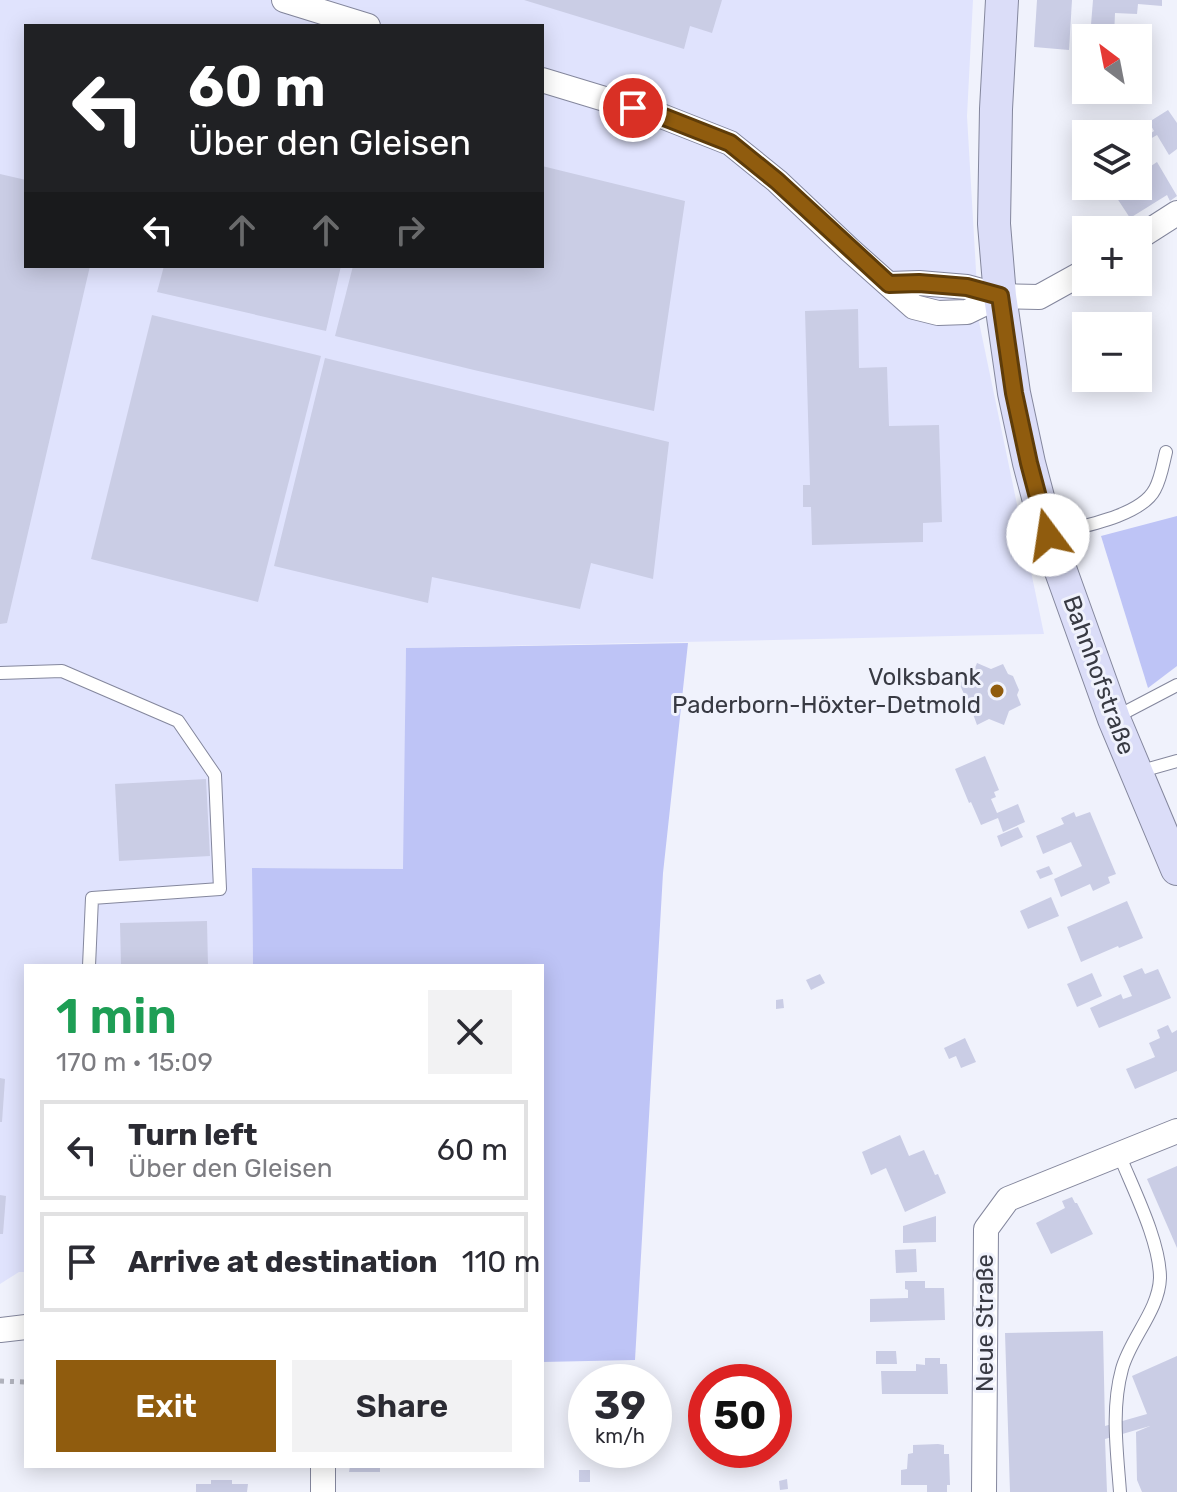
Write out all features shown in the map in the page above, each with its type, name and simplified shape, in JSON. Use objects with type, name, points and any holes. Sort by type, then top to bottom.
[{"type":"main road","name":"Bahnhofstraße","points":[[1002,0],[994,224],[1000,296],[1014,393],[1048,535],[1114,719],[1177,869]]},
{"type":"street","points":[[284,0],[362,24]]},
{"type":"street","points":[[544,81],[664,117],[730,143],[777,181],[889,284],[967,287],[1000,296],[1039,297],[1072,279]]},
{"type":"street","points":[[1152,229],[1177,213]]},
{"type":"street","name":"Neue Straße","points":[[984,1492],[986,1229],[1008,1199],[1177,1131]]},
{"type":"street","points":[[0,1330],[24,1327]]},
{"type":"street","points":[[323,1468],[323,1492]]},
{"type":"lane","points":[[1048,535],[1126,514],[1144,503],[1155,490],[1166,452]]},
{"type":"lane","points":[[0,673],[62,671],[178,721],[215,775],[220,889],[92,898],[89,964]]},
{"type":"lane","points":[[1114,719],[1177,685]]},
{"type":"lane","points":[[1135,773],[1177,761]]},
{"type":"lane","points":[[1119,1154],[1155,1245],[1160,1279],[1152,1307],[1123,1366],[1115,1407],[1120,1492]]},
{"type":"path","points":[[0,1381],[24,1382]]},
{"type":"shaded area","points":[[0,0],[973,0],[967,116],[979,322],[1044,634],[406,648],[404,869],[252,868],[253,964],[24,964],[24,1272],[0,1284]]},
{"type":"shaded area","points":[[1177,516],[1177,666],[1148,688],[1101,536]]},
{"type":"shaded area","points":[[688,643],[663,873],[635,1360],[544,1362],[544,964],[253,964],[252,868],[403,869],[406,648]]},
{"type":"building","points":[[524,0],[722,0],[712,33],[690,26],[684,49]]},
{"type":"building","points":[[1037,0],[1072,0],[1069,50],[1034,47]]},
{"type":"building","points":[[1093,0],[1162,0],[1162,6],[1138,4],[1137,14],[1115,13],[1115,24],[1091,24]]},
{"type":"building","points":[[1168,110],[1177,123],[1177,149],[1169,155],[1157,135],[1152,138],[1152,120]]},
{"type":"building","points":[[1157,162],[1177,196],[1170,201],[1167,195],[1129,216],[1118,200],[1152,200],[1152,165]]},
{"type":"building","points":[[544,166],[685,201],[654,411],[335,336],[352,268],[544,268]]},
{"type":"building","points":[[0,174],[24,180],[24,268],[90,268],[7,623],[0,624]]},
{"type":"building","points":[[163,268],[341,268],[326,331],[157,292]]},
{"type":"building","points":[[858,309],[859,368],[887,367],[889,426],[939,425],[942,522],[923,523],[923,542],[812,545],[811,507],[803,507],[803,485],[810,485],[805,311]]},
{"type":"building","points":[[152,315],[321,356],[258,602],[91,559]]},
{"type":"building","points":[[325,358],[669,442],[653,579],[591,563],[580,609],[432,577],[428,603],[274,566]]},
{"type":"building","points":[[977,663],[991,669],[1003,664],[1008,674],[1013,676],[1021,705],[1009,711],[1004,725],[989,719],[977,725],[973,714],[958,708],[964,694],[959,683],[971,678]]},
{"type":"building","points":[[985,756],[999,790],[994,792],[996,797],[991,799],[997,813],[1018,804],[1025,822],[1003,832],[998,818],[981,825],[955,769]]},
{"type":"building","points":[[206,779],[210,856],[119,861],[115,784]]},
{"type":"building","points":[[1074,812],[1076,817],[1090,812],[1116,874],[1108,877],[1110,883],[1093,891],[1090,884],[1061,897],[1054,879],[1082,866],[1071,842],[1043,854],[1036,836],[1064,824],[1061,818]]},
{"type":"building","points":[[1018,827],[1023,837],[1001,847],[997,836]]},
{"type":"building","points":[[1049,866],[1053,874],[1040,879],[1036,871]]},
{"type":"building","points":[[1051,897],[1059,916],[1028,929],[1020,911]]},
{"type":"building","points":[[1127,901],[1143,938],[1081,962],[1067,927]]},
{"type":"building","points":[[207,921],[208,964],[121,964],[120,923]]},
{"type":"building","points":[[1142,968],[1145,974],[1158,969],[1171,998],[1099,1028],[1090,1008],[1121,994],[1123,999],[1132,996],[1123,976]]},
{"type":"building","points":[[1092,973],[1102,996],[1077,1007],[1067,984]]},
{"type":"building","points":[[820,974],[825,983],[811,990],[806,980]]},
{"type":"building","points":[[783,999],[784,1008],[776,1009],[776,1000]]},
{"type":"building","points":[[1168,1025],[1172,1033],[1177,1030],[1177,1071],[1135,1089],[1126,1069],[1155,1057],[1149,1043],[1160,1038],[1157,1030]]},
{"type":"building","points":[[965,1038],[976,1062],[961,1068],[956,1056],[949,1059],[944,1048]]},
{"type":"building","points":[[0,1078],[5,1079],[2,1122],[0,1122]]},
{"type":"building","points":[[900,1135],[909,1156],[924,1150],[946,1193],[905,1212],[886,1168],[871,1175],[862,1152]]},
{"type":"building","points":[[1177,1166],[1177,1248],[1147,1179]]},
{"type":"building","points":[[0,1195],[6,1196],[3,1234],[0,1234]]},
{"type":"building","points":[[1072,1197],[1093,1234],[1051,1254],[1036,1223],[1065,1208],[1062,1201]]},
{"type":"building","points":[[936,1216],[936,1242],[903,1243],[903,1226]]},
{"type":"building","points":[[916,1249],[917,1272],[896,1273],[895,1250]]},
{"type":"building","points":[[905,1281],[925,1281],[925,1288],[944,1288],[945,1320],[870,1322],[870,1299],[908,1298]]},
{"type":"building","points":[[1103,1331],[1105,1426],[1147,1414],[1132,1376],[1177,1356],[1177,1492],[1142,1492],[1137,1480],[1136,1432],[1150,1426],[1105,1439],[1107,1492],[1010,1492],[1005,1333]]},
{"type":"building","points":[[876,1351],[896,1351],[897,1364],[876,1364]]},
{"type":"building","points":[[925,1358],[940,1358],[940,1364],[947,1364],[948,1394],[882,1394],[881,1371],[916,1371],[916,1364],[925,1365]]},
{"type":"building","points":[[913,1445],[944,1445],[944,1454],[949,1454],[950,1485],[947,1485],[947,1492],[927,1492],[927,1485],[901,1485],[901,1470],[907,1469],[908,1454],[913,1453]]},
{"type":"building","points":[[350,1468],[380,1468],[380,1472],[349,1472]]},
{"type":"building","points":[[579,1470],[590,1470],[590,1482],[579,1482]]},
{"type":"building","points":[[787,1479],[788,1489],[780,1490],[779,1481]]},
{"type":"building","points":[[211,1480],[248,1484],[247,1492],[196,1492],[196,1484],[211,1484]]},
{"type":"place","name":"Volksbank Paderborn-Höxter-Detmold","points":[[997,691]]},
{"type":"route","points":[[633,108],[730,143],[777,181],[889,284],[967,287],[1000,296],[1014,393],[1048,535]]}]
